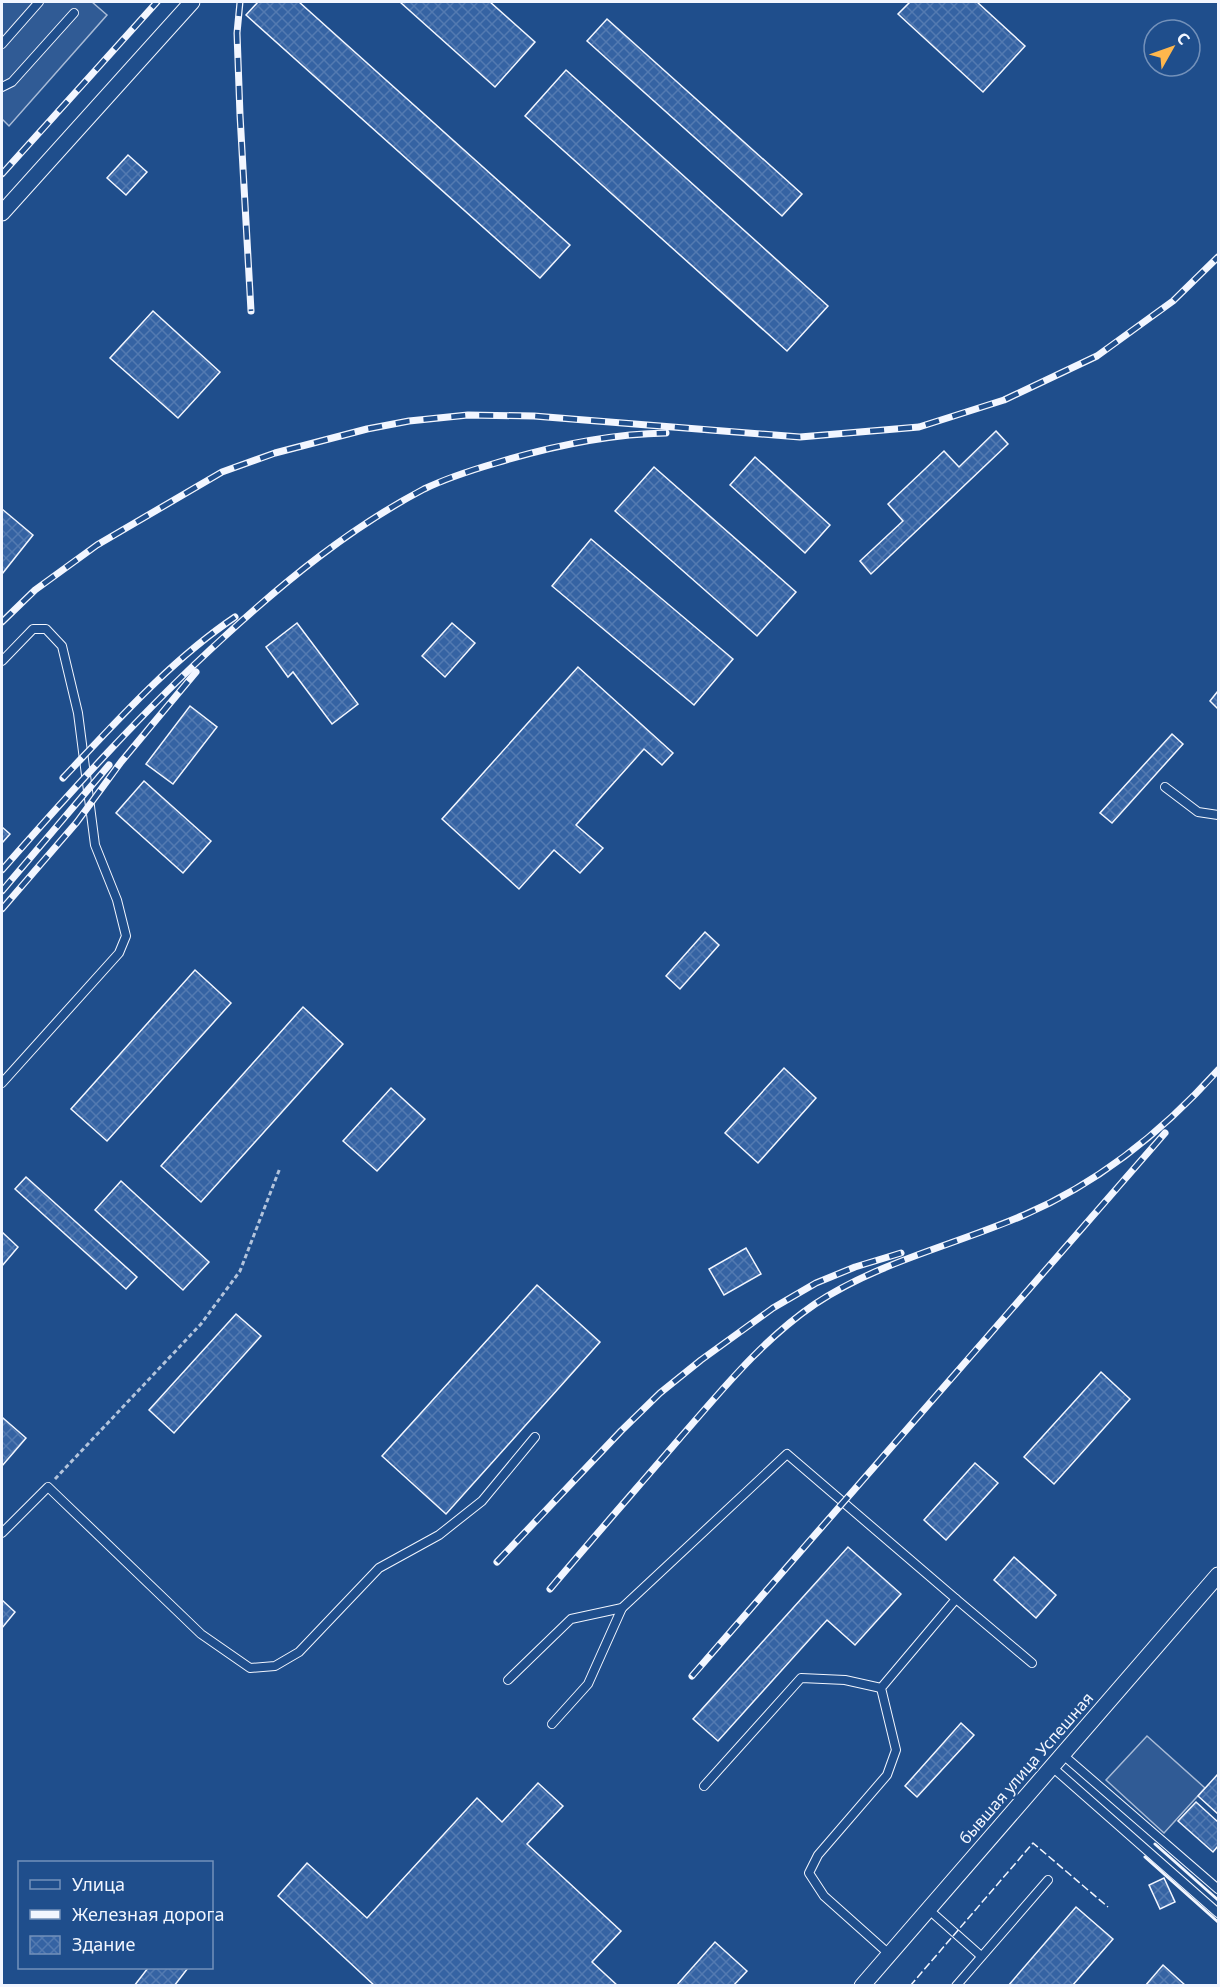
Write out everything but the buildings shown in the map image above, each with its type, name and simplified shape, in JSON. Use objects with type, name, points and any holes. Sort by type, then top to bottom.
[{"type":"street","points":[[2,213],[192,2]]},
{"type":"street","name":"бывшая улица Успешная","points":[[862,1986],[1218,1575]]},
{"type":"lane","points":[[2,44],[39,2]]},
{"type":"lane","points":[[2,87],[12,82],[74,13]]},
{"type":"lane","points":[[2,661],[33,629],[46,629],[62,646],[78,714],[96,845],[117,900],[126,936],[119,953],[2,1083]]},
{"type":"lane","points":[[1165,787],[1197,812],[1218,815]]},
{"type":"lane","points":[[2,1533],[48,1487],[201,1634],[250,1668],[275,1666],[299,1652],[379,1568],[439,1535],[482,1501],[535,1437]]},
{"type":"lane","points":[[552,1724],[588,1684],[622,1608],[787,1454],[1032,1663]]},
{"type":"lane","points":[[881,1688],[957,1599]]},
{"type":"lane","points":[[508,1680],[571,1619],[622,1608]]},
{"type":"lane","points":[[704,1786],[801,1678],[845,1680],[881,1688]]},
{"type":"lane","points":[[881,1688],[896,1750],[887,1776],[818,1855],[809,1873],[824,1896],[889,1954]]},
{"type":"lane","points":[[1056,1760],[1218,1889]]},
{"type":"lane","points":[[1056,1760],[1218,1913]]},
{"type":"lane","points":[[956,1986],[1048,1880]]},
{"type":"lane","points":[[928,1910],[981,1956]]},
{"type":"path","points":[[48,1487],[201,1324],[240,1271],[280,1168]]},
{"type":"shaded area","points":[[2,2],[92,2],[107,15],[9,126],[2,119]]},
{"type":"shaded area","points":[[1147,1736],[1205,1788],[1164,1833],[1106,1780]]},
{"type":"railway","points":[[2,174],[157,2]]},
{"type":"railway","points":[[240,2],[237,33],[251,311]]},
{"type":"railway","points":[[2,622],[35,590],[97,545],[222,472],[275,453],[367,429],[409,421],[468,415],[534,416],[800,437],[919,427],[1004,400],[1097,356],[1173,301],[1218,257]]},
{"type":"railway","points":[[2,870],[110,750],[194,665],[247,616],[344,538],[424,489],[487,466],[580,442],[666,433]]},
{"type":"railway","points":[[63,778],[166,672],[235,617]]},
{"type":"railway","points":[[2,909],[77,822],[121,762],[196,672]]},
{"type":"railway","points":[[2,891],[109,765]]},
{"type":"railway","points":[[550,1589],[727,1384],[777,1333],[796,1318],[839,1289],[891,1265],[1024,1215],[1078,1187],[1104,1171],[1152,1134],[1218,1070]]},
{"type":"railway","points":[[692,1676],[1165,1133]]},
{"type":"railway","points":[[497,1562],[621,1431],[660,1393],[701,1360],[773,1308],[816,1283],[855,1267],[901,1253]]},
{"type":"fence","points":[[910,1986],[1033,1843],[1108,1907]]},
{"type":"wall","points":[[1155,1844],[1218,1900]]},
{"type":"wall","points":[[1145,1857],[1218,1922]]}]
